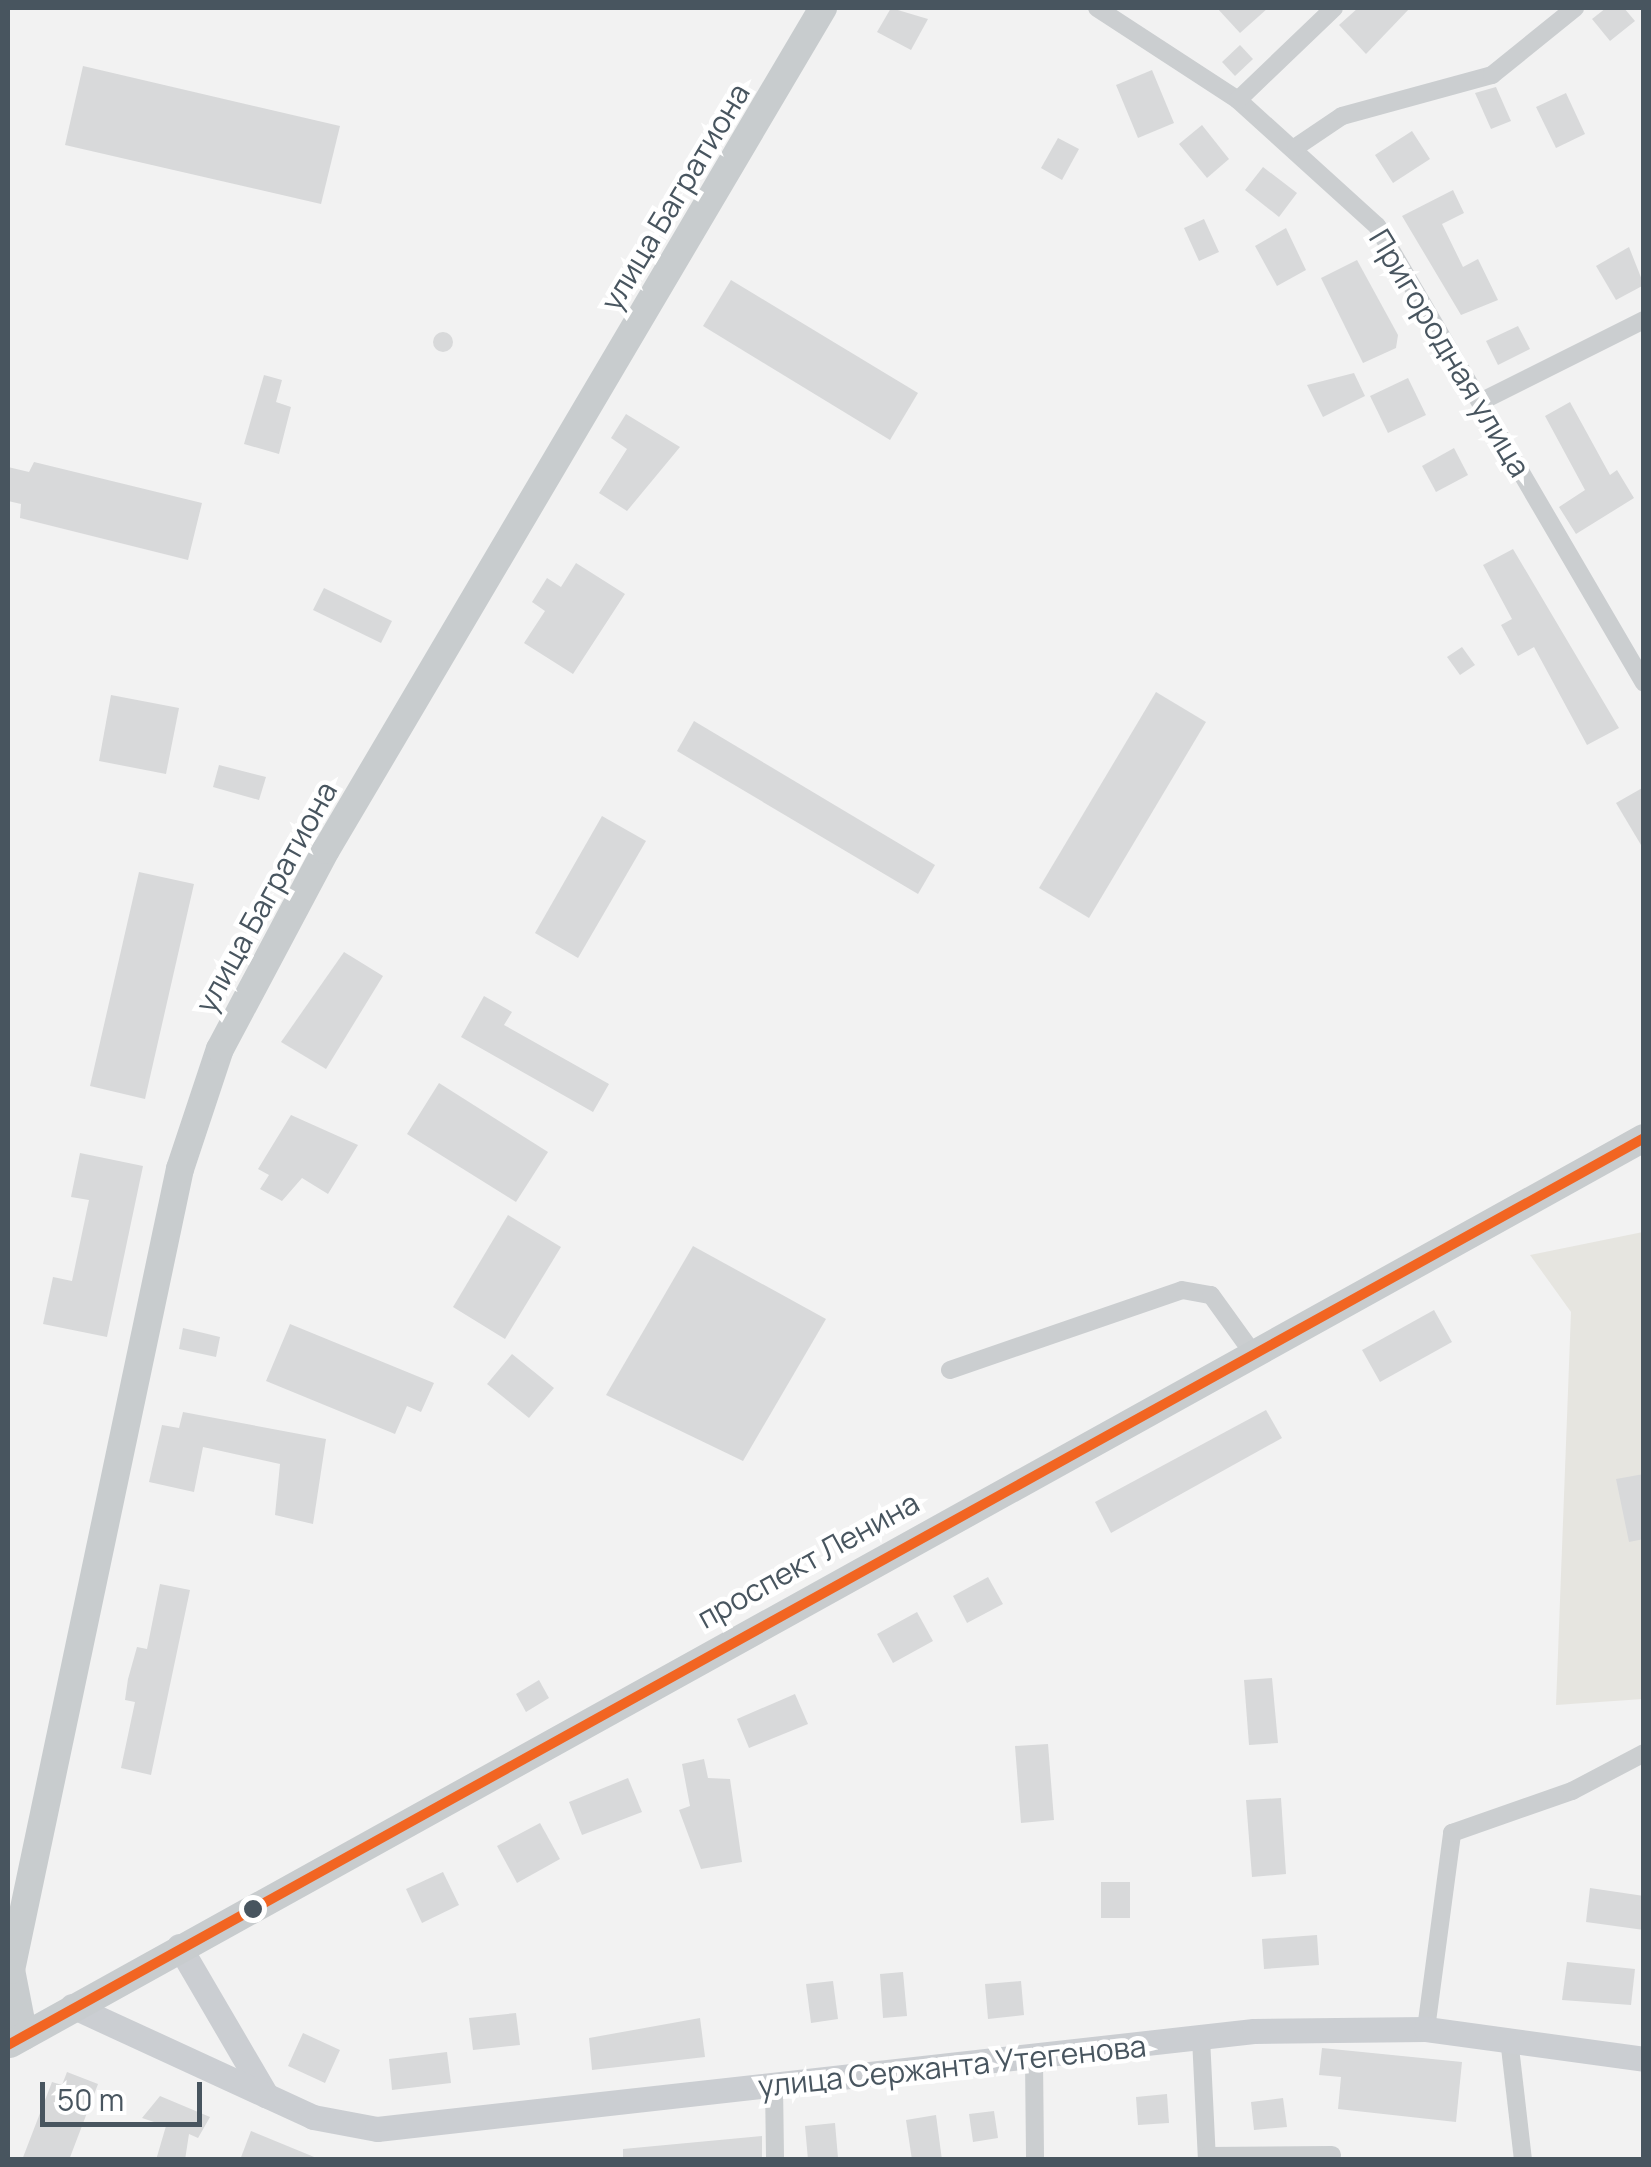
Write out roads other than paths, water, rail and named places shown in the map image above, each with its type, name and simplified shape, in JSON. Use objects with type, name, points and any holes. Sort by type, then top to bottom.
[{"type":"main road","name":"улица Багратиона","points":[[16,2040],[12,1970],[180,1169],[220,1049],[326,850],[823,8]]},
{"type":"main road","name":"проспект Ленина","points":[[16,2040],[179,1946],[1644,1138]]},
{"type":"main road","points":[[179,1946],[266,2095]]},
{"type":"main road","name":"улица Сержанта Утегенова","points":[[72,2006],[313,2117],[376,2129],[1201,2038],[1426,2029],[1644,2059]]},
{"type":"street","name":"Пригородная улица","points":[[1097,8],[1238,100],[1296,147],[1377,226],[1644,683]]},
{"type":"street","points":[[1238,100],[1334,8]]},
{"type":"street","points":[[1296,147],[1342,116],[1492,75],[1576,8]]},
{"type":"street","points":[[1482,401],[1644,320]]},
{"type":"street","points":[[950,1370],[1182,1290],[1211,1295],[1252,1352]]},
{"type":"street","points":[[1426,2029],[1452,1833],[1572,1791],[1644,1753]]},
{"type":"street","points":[[1201,2038],[1207,2158],[1332,2155]]},
{"type":"street","points":[[1508,2039],[1523,2160]]},
{"type":"street","points":[[1034,2059],[1035,2160]]},
{"type":"street","points":[[774,2084],[775,2160]]}]
